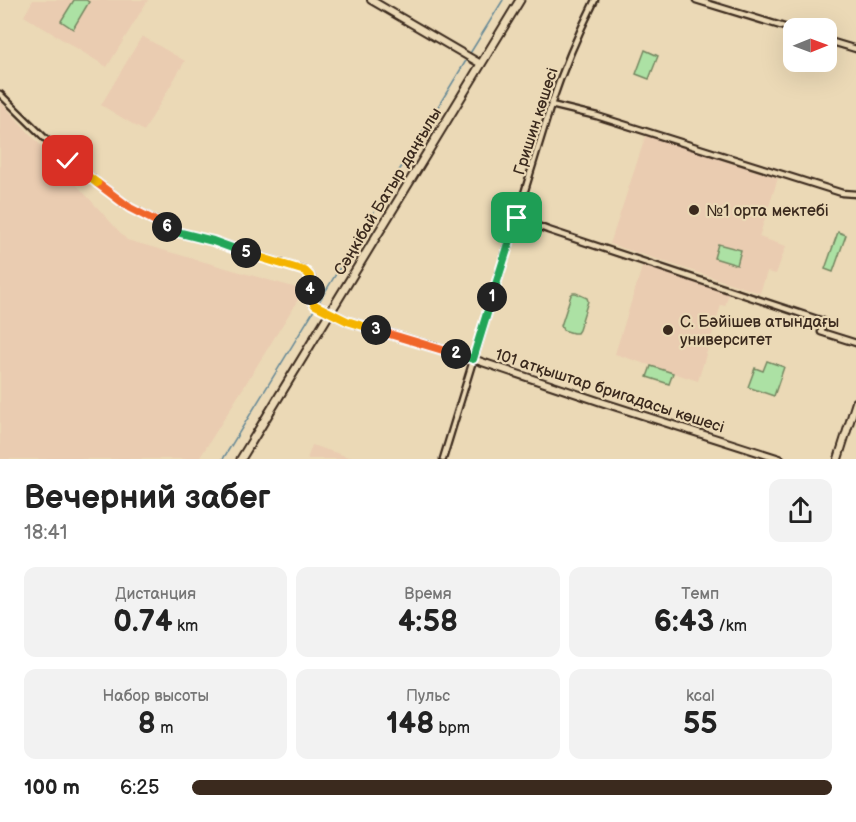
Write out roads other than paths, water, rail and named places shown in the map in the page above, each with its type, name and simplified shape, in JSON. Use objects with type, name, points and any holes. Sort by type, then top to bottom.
[{"type":"main road","name":"Сәңкібай Батыр даңғылы","points":[[241,459],[326,311],[520,0]]},
{"type":"street","points":[[371,0],[481,64]]},
{"type":"street","name":"Гришин көшесі","points":[[442,459],[551,105],[577,37],[595,0]]},
{"type":"street","points":[[696,0],[783,27]]},
{"type":"street","points":[[837,43],[856,49]]},
{"type":"street","points":[[0,94],[61,154],[130,208],[162,223],[173,231],[213,241],[305,271],[310,276],[312,302],[326,311]]},
{"type":"street","points":[[551,105],[597,116],[842,193],[856,194]]},
{"type":"street","points":[[517,218],[823,321],[821,332],[856,343]]},
{"type":"street","name":"101 атқыштар бригадасы көшесі","points":[[326,311],[347,321],[473,359],[780,459]]},
{"type":"street","points":[[838,459],[856,402]]},
{"type":"waterway","points":[[469,55],[503,0]]},
{"type":"waterway","points":[[417,141],[467,59]]},
{"type":"waterway","points":[[223,459],[405,161]]},
{"type":"place","name":"№1 орта мектебі","points":[[694,210]]},
{"type":"place","name":"С. Бәйішев атындағы университет","points":[[668,330]]}]
